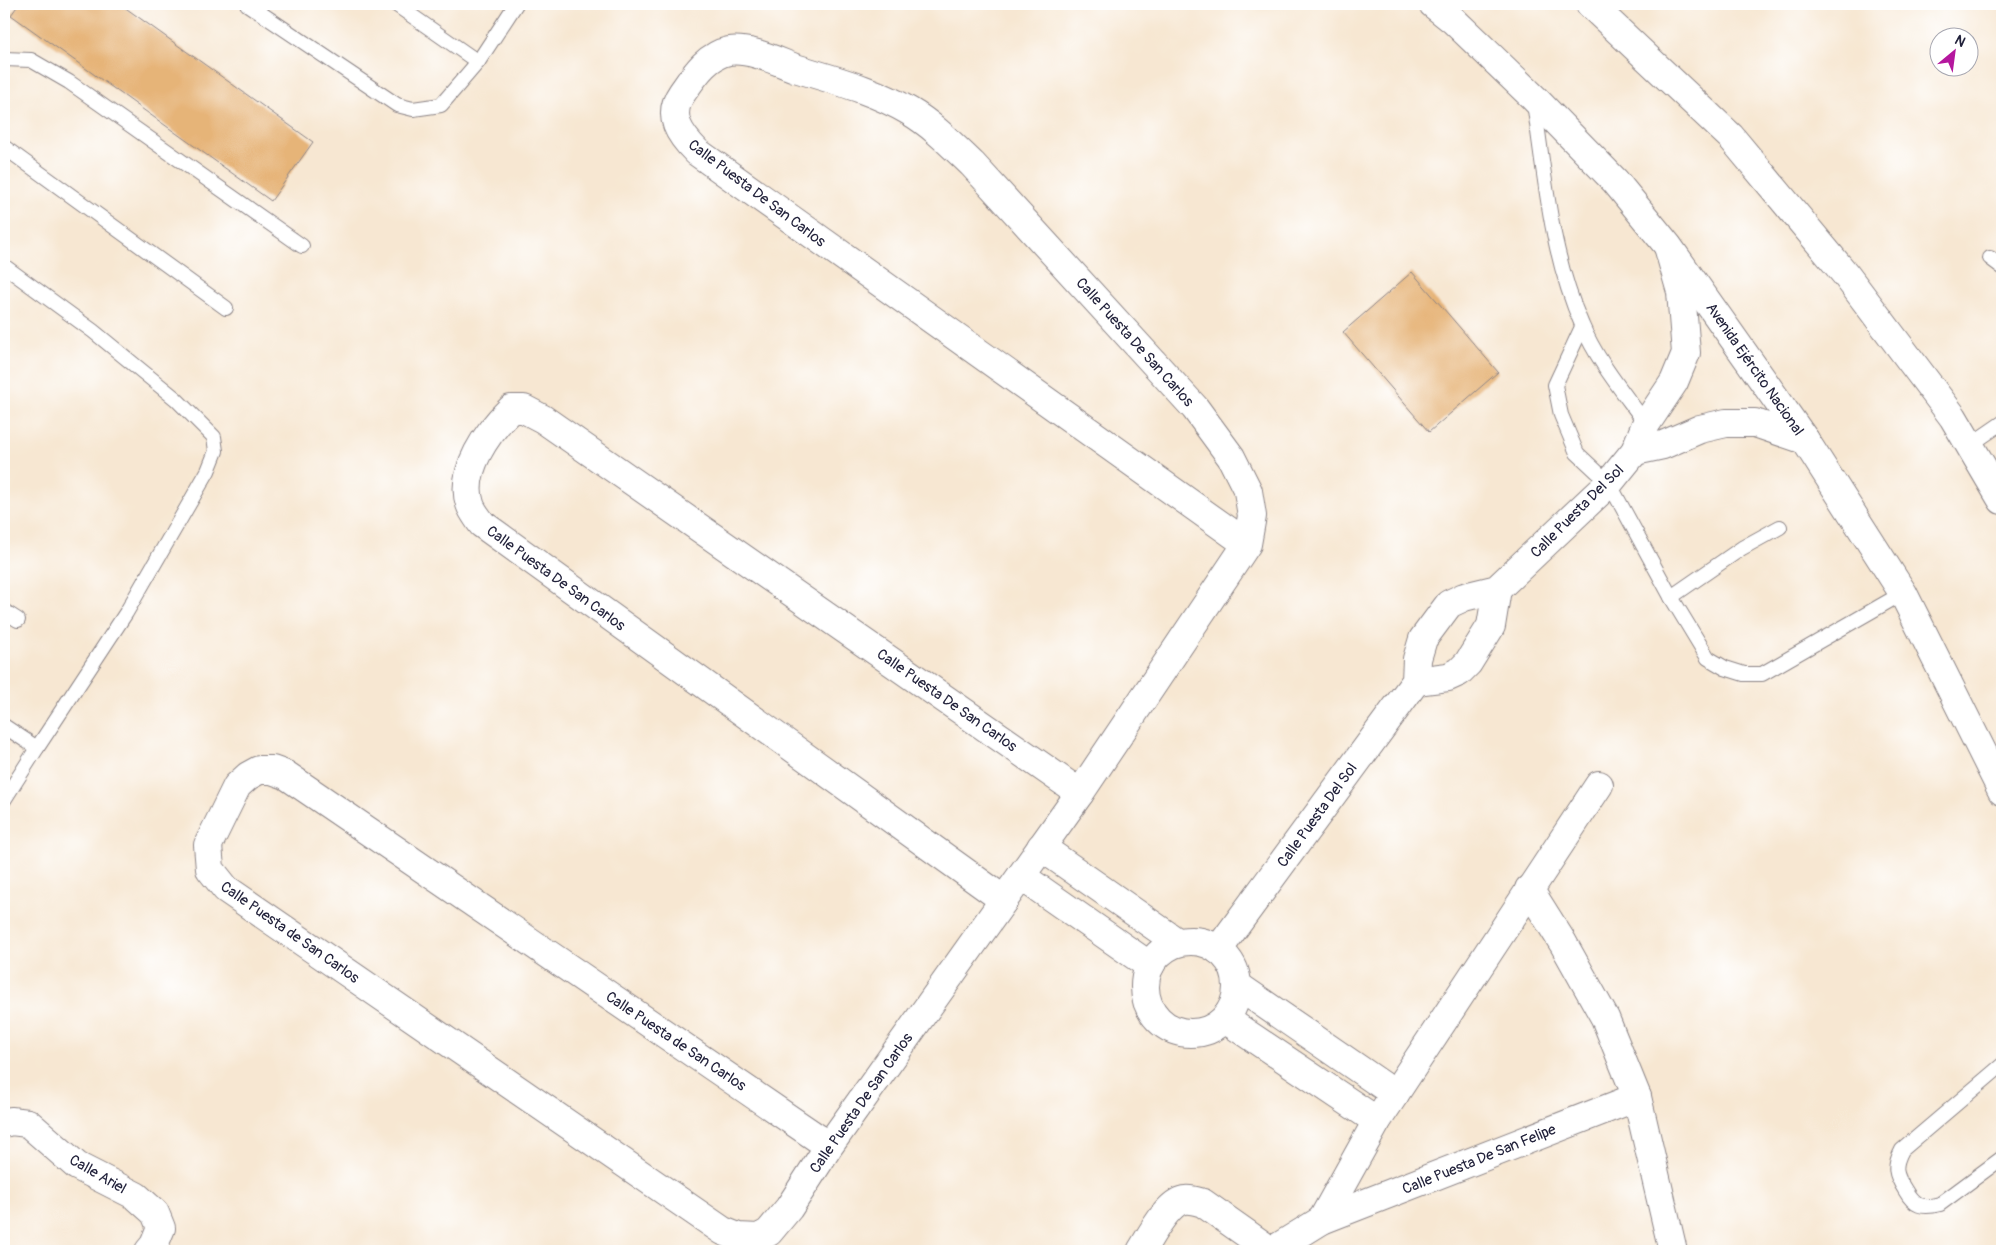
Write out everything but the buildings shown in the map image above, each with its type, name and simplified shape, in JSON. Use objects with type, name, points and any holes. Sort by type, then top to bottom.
[{"type":"street","name":"Avenida Ejército Nacional","points":[[1432,4],[1453,20],[1533,97],[1614,181],[1668,246],[1805,440],[1904,593],[2002,790]]},
{"type":"street","points":[[1590,4],[1731,137],[1846,275],[1953,417],[2002,500]]},
{"type":"street","name":"Calle Puesta De San Carlos","points":[[769,1232],[789,1208],[829,1146],[1080,793],[1247,544],[1252,516],[1248,491],[1231,457],[1195,408],[973,165],[938,132],[910,112],[878,95],[752,53],[730,51],[713,57],[698,70],[676,102],[675,122],[684,139],[697,152],[1247,544]]},
{"type":"street","name":"Calle Puesta Del Sol","points":[[1497,589],[1608,483],[1635,451],[1646,424],[1674,382],[1686,353],[1681,292],[1668,246]]},
{"type":"street","name":"Calle Puesta De San Carlos","points":[[1004,900],[482,524],[470,505],[468,485],[473,460],[496,423],[511,410],[524,409],[543,419],[1080,793]]},
{"type":"street","name":"Calle Puesta Del Sol","points":[[1635,451],[1663,445],[1700,430],[1726,424],[1755,423],[1805,440]]},
{"type":"street","points":[[1497,589],[1491,626],[1468,663],[1459,672],[1448,677],[1416,681],[1417,659],[1423,639],[1449,604],[1464,597],[1497,589]]},
{"type":"street","name":"Calle Puesta Del Sol","points":[[1218,950],[1416,681]]},
{"type":"street","name":"Calle Puesta de San Carlos","points":[[769,1232],[759,1238],[749,1239],[722,1231],[226,889],[210,869],[208,846],[237,786],[248,776],[259,770],[272,770],[286,775],[829,1146]]},
{"type":"street","name":"Calle Puesta De San Felipe","points":[[1322,1220],[1377,1121],[1599,785]]},
{"type":"street","points":[[1042,847],[1177,942]]},
{"type":"street","points":[[1021,876],[1150,966]]},
{"type":"street","points":[[1529,889],[1563,943],[1605,1018],[1636,1097],[1672,1251]]},
{"type":"street","points":[[1191,940],[1205,942],[1218,950],[1229,959],[1236,972],[1238,986],[1236,1001],[1224,1019],[1206,1031],[1192,1033],[1177,1031],[1164,1025],[1154,1014],[1147,1001],[1145,986],[1147,973],[1153,959],[1164,949],[1177,942],[1191,940]]},
{"type":"street","points":[[1238,986],[1395,1094]]},
{"type":"street","points":[[1224,1019],[1377,1121]]},
{"type":"street","name":"Calle Puesta De San Felipe","points":[[1141,1251],[1174,1204],[1182,1200],[1192,1199],[1203,1203],[1272,1251],[1322,1220],[1636,1097]]},
{"type":"street","name":"Calle Ariel","points":[[4,1123],[11,1121],[28,1123],[77,1166],[136,1196],[156,1213],[161,1228],[149,1251]]},
{"type":"lane","points":[[247,4],[397,105],[412,109],[440,105],[478,62],[516,4]]},
{"type":"lane","points":[[395,4],[478,62]]},
{"type":"lane","points":[[4,59],[31,60],[69,82],[302,246]]},
{"type":"lane","points":[[1533,97],[1556,245],[1567,287],[1582,327],[1601,360],[1646,424]]},
{"type":"lane","points":[[4,147],[226,308]]},
{"type":"lane","points":[[1990,258],[2002,267]]},
{"type":"lane","points":[[4,266],[93,331],[176,399],[214,437],[216,451],[208,471],[126,613],[4,800]]},
{"type":"lane","points":[[1582,327],[1555,385],[1561,415],[1578,453],[1608,483],[1671,597],[1708,658],[1726,668],[1744,674],[1762,674],[1904,593]]},
{"type":"lane","points":[[1970,445],[2002,423]]},
{"type":"lane","points":[[1671,597],[1742,548],[1780,527]]},
{"type":"lane","points":[[4,611],[18,620]]},
{"type":"lane","points":[[4,726],[37,748]]},
{"type":"lane","points":[[2002,1065],[1902,1150],[1897,1160],[1896,1171],[1911,1202],[1920,1206],[1930,1207],[1940,1204],[2002,1158]]}]
